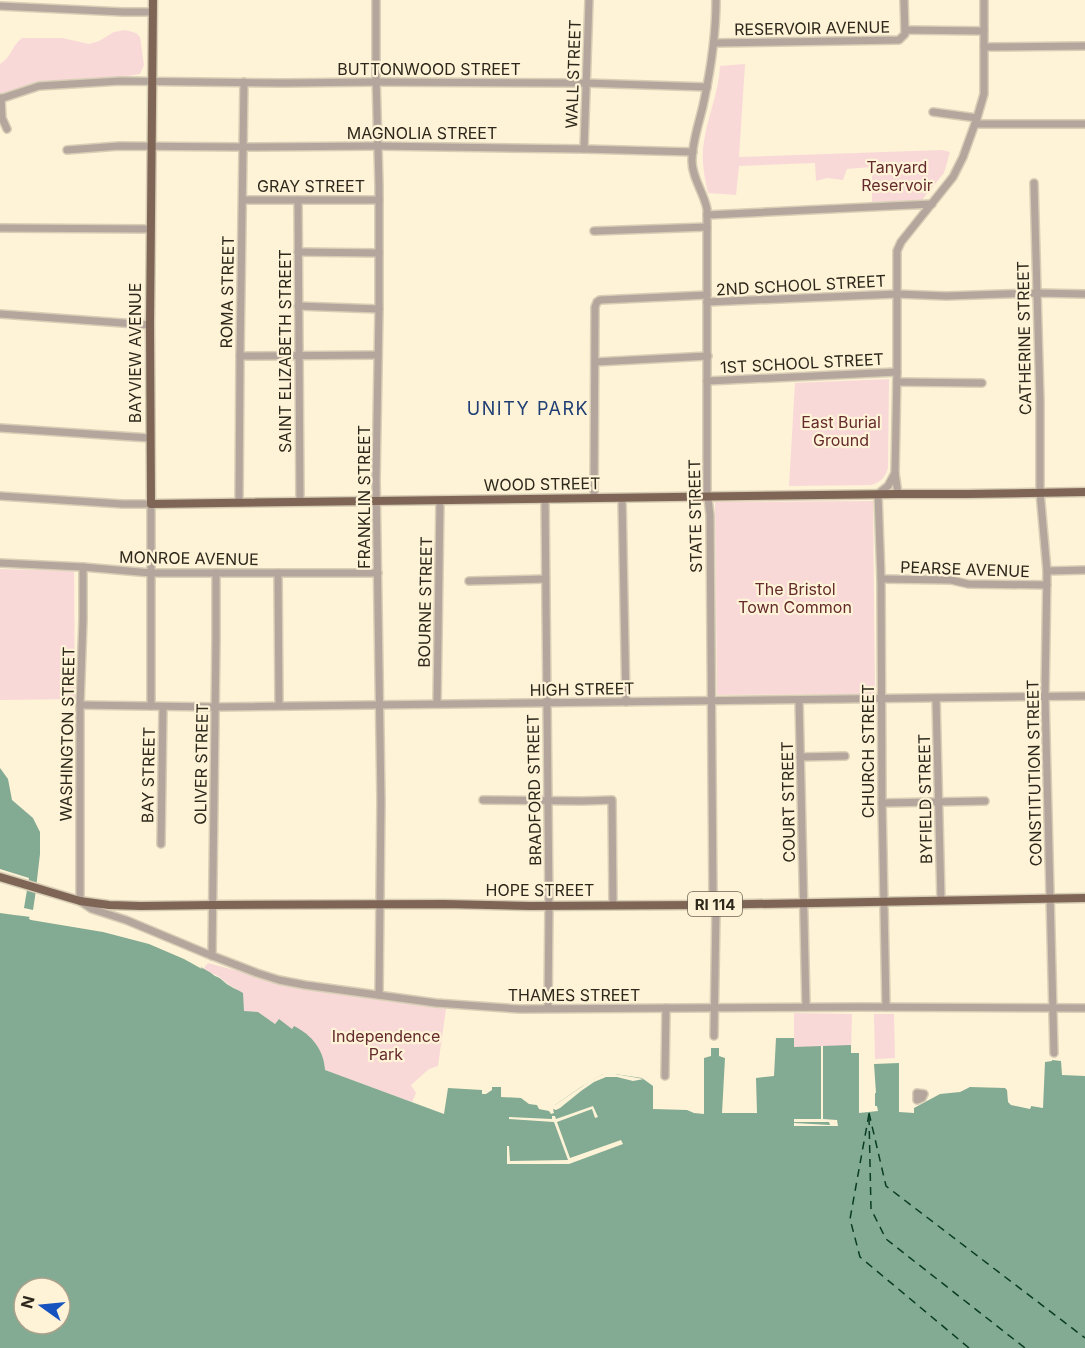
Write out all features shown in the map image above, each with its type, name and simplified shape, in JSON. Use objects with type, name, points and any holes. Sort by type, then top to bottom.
[{"type":"main road","name":"BAYVIEW AVENUE","points":[[151,504],[153,0]]},
{"type":"main road","name":"WOOD STREET","points":[[151,504],[1085,492]]},
{"type":"main road","name":"HOPE STREET","points":[[0,877],[80,901],[123,906],[715,904],[1085,898]]},
{"type":"street","name":"FRANKLIN STREET","points":[[376,0],[379,200],[378,704],[381,801],[379,995]]},
{"type":"street","name":"WALL STREET","points":[[584,149],[589,0]]},
{"type":"street","name":"STATE STREET","points":[[714,1036],[715,904],[713,896],[708,496],[707,215],[706,204],[693,168],[693,152],[714,44],[716,0]]},
{"type":"street","points":[[904,0],[905,30],[984,31]]},
{"type":"street","points":[[898,494],[895,472],[896,256],[901,242],[954,175],[976,121],[984,94],[984,0]]},
{"type":"street","points":[[0,6],[153,12]]},
{"type":"street","name":"RESERVOIR AVENUE","points":[[714,44],[899,40],[904,36],[905,30]]},
{"type":"street","points":[[984,47],[1085,46]]},
{"type":"street","name":"BUTTONWOOD STREET","points":[[1,98],[39,86],[120,81],[585,83],[707,87]]},
{"type":"street","name":"ROMA STREET","points":[[239,503],[244,82]]},
{"type":"street","points":[[1,98],[2,118],[7,129]]},
{"type":"street","points":[[933,112],[976,121],[1085,124]]},
{"type":"street","name":"MAGNOLIA STREET","points":[[67,150],[119,146],[378,146],[693,152]]},
{"type":"street","name":"CATHERINE STREET","points":[[1034,183],[1040,492]]},
{"type":"street","name":"GRAY STREET","points":[[243,200],[379,200]]},
{"type":"street","name":"SAINT ELIZABETH STREET","points":[[298,200],[300,501]]},
{"type":"street","points":[[707,215],[932,204]]},
{"type":"street","points":[[594,231],[707,227]]},
{"type":"street","points":[[0,228],[151,229]]},
{"type":"street","points":[[298,252],[379,253]]},
{"type":"street","name":"2ND SCHOOL STREET","points":[[595,362],[595,307],[597,302],[897,294],[946,296],[1085,294]]},
{"type":"street","points":[[298,306],[379,309]]},
{"type":"street","points":[[0,314],[150,325]]},
{"type":"street","points":[[240,356],[378,356]]},
{"type":"street","points":[[594,498],[595,362],[708,356]]},
{"type":"street","name":"1ST SCHOOL STREET","points":[[707,381],[897,372]]},
{"type":"street","points":[[897,382],[982,383]]},
{"type":"street","points":[[0,428],[150,438]]},
{"type":"street","points":[[878,495],[888,486],[895,472]]},
{"type":"street","name":"CONSTITUTION STREET","points":[[1040,492],[1047,571],[1045,696],[1054,1053]]},
{"type":"street","name":"CHURCH STREET","points":[[878,495],[886,1007]]},
{"type":"street","name":"WOOD STREET","points":[[0,496],[151,504]]},
{"type":"street","points":[[622,498],[626,702]]},
{"type":"street","name":"BRADFORD STREET","points":[[545,499],[548,1008]]},
{"type":"street","name":"BOURNE STREET","points":[[437,704],[440,501]]},
{"type":"street","name":"BAYVIEW AVENUE","points":[[151,504],[151,706]]},
{"type":"street","name":"MONROE AVENUE","points":[[0,563],[151,573],[378,573]]},
{"type":"street","name":"WASHINGTON STREET","points":[[80,901],[82,567]]},
{"type":"street","points":[[1047,571],[1085,570]]},
{"type":"street","name":"OLIVER STREET","points":[[212,956],[216,573]]},
{"type":"street","points":[[278,573],[279,705]]},
{"type":"street","points":[[469,581],[545,579]]},
{"type":"street","name":"PEARSE AVENUE","points":[[881,579],[951,580],[969,585],[1047,585]]},
{"type":"street","name":"HIGH STREET","points":[[80,705],[163,707],[1085,696]]},
{"type":"street","name":"BYFIELD STREET","points":[[936,698],[941,900]]},
{"type":"street","name":"COURT STREET","points":[[799,700],[806,1007]]},
{"type":"street","name":"BAY STREET","points":[[161,844],[163,707]]},
{"type":"street","points":[[800,757],[845,756]]},
{"type":"street","points":[[483,800],[612,800],[613,904]]},
{"type":"street","points":[[882,803],[985,801]]},
{"type":"street","name":"THAMES STREET","points":[[80,901],[92,909],[279,980],[459,1005],[520,1009],[1085,1008]]},
{"type":"street","points":[[123,906],[126,920]]},
{"type":"street","points":[[665,1076],[666,1008]]},
{"type":"green space","points":[[125,30],[136,33],[140,37],[144,65],[140,74],[0,98],[0,64],[22,38],[62,38],[89,44],[114,32]]},
{"type":"green space","name":"Tanyard Reservoir","points":[[745,64],[739,157],[942,150],[950,152],[944,173],[922,200],[872,202],[872,167],[847,169],[843,180],[827,178],[816,181],[815,163],[739,166],[736,195],[708,193],[703,167],[703,147],[718,85],[720,66]]},
{"type":"green space","name":"East Burial Ground","points":[[889,379],[888,467],[882,479],[871,485],[789,486],[795,383]]},
{"type":"green space","name":"The Bristol Town Common","points":[[873,501],[875,694],[717,695],[715,502]]},
{"type":"green space","points":[[0,569],[74,571],[75,699],[0,700]]},
{"type":"green space","name":"Independence Park","points":[[208,963],[280,985],[446,1009],[438,1066],[429,1069],[411,1085],[416,1093],[412,1102],[324,1070],[294,1026],[292,1029],[278,1020],[275,1024],[258,1012],[243,1011],[235,988],[203,969]]},
{"type":"green space","points":[[794,1013],[852,1014],[851,1050],[796,1049],[776,1038],[794,1038]]},
{"type":"green space","points":[[874,1014],[894,1014],[895,1058],[875,1059]]},
{"type":"shaded area","points":[[0,768],[8,779],[12,800],[33,818],[40,832],[40,854],[33,910],[24,908],[29,878],[0,869]]},
{"type":"shaded area","points":[[0,913],[101,929],[126,935],[173,952],[243,993],[244,1011],[258,1012],[275,1024],[279,1019],[292,1029],[294,1026],[306,1034],[316,1044],[325,1070],[444,1114],[448,1088],[482,1090],[482,1094],[486,1094],[492,1090],[492,1087],[501,1087],[501,1097],[521,1098],[529,1104],[544,1106],[555,1105],[603,1074],[615,1074],[642,1078],[653,1086],[653,1109],[687,1110],[704,1114],[704,1058],[711,1056],[711,1048],[719,1048],[719,1056],[725,1058],[722,1113],[757,1113],[756,1078],[774,1076],[776,1038],[794,1038],[794,1047],[851,1045],[851,1053],[859,1053],[859,1113],[878,1111],[875,1106],[874,1064],[899,1063],[899,1112],[914,1113],[914,1105],[938,1092],[970,1085],[1006,1086],[1013,1103],[1043,1108],[1045,1062],[1061,1061],[1062,1075],[1085,1076],[1085,1348],[0,1348]]},
{"type":"pier","points":[[30,915],[79,922],[144,939],[167,947],[198,963],[202,969],[149,944],[103,932],[31,920]]},
{"type":"pier","points":[[821,1046],[823,1046],[823,1119],[837,1120],[838,1126],[794,1126],[794,1123],[830,1125],[829,1122],[794,1122],[794,1119],[821,1119]]},
{"type":"pier","points":[[603,1074],[644,1079],[633,1081],[606,1077],[594,1082],[560,1108],[553,1109],[554,1113],[539,1109],[537,1105],[555,1105]]},
{"type":"pier","points":[[976,1082],[1004,1083],[1011,1090],[1012,1099],[1031,1103],[1031,1107],[1030,1109],[1011,1105],[1008,1102],[1005,1088],[970,1087],[960,1092],[940,1094],[914,1108],[914,1103],[937,1090]]},
{"type":"pier","points":[[593,1106],[598,1117],[595,1118],[592,1109],[557,1122],[570,1158],[621,1140],[623,1144],[569,1164],[507,1164],[507,1146],[509,1146],[510,1161],[568,1160],[554,1122],[509,1119],[509,1117],[552,1119],[552,1116],[555,1116],[556,1119]]},
{"type":"ferry route","points":[[869,1113],[886,1186],[1085,1338]]},
{"type":"ferry route","points":[[869,1114],[850,1219],[860,1257],[969,1348]]},
{"type":"ferry route","points":[[869,1117],[871,1209],[886,1239],[1025,1348]]},
{"type":"district","name":"UNITY PARK","points":[[528,408]]}]
